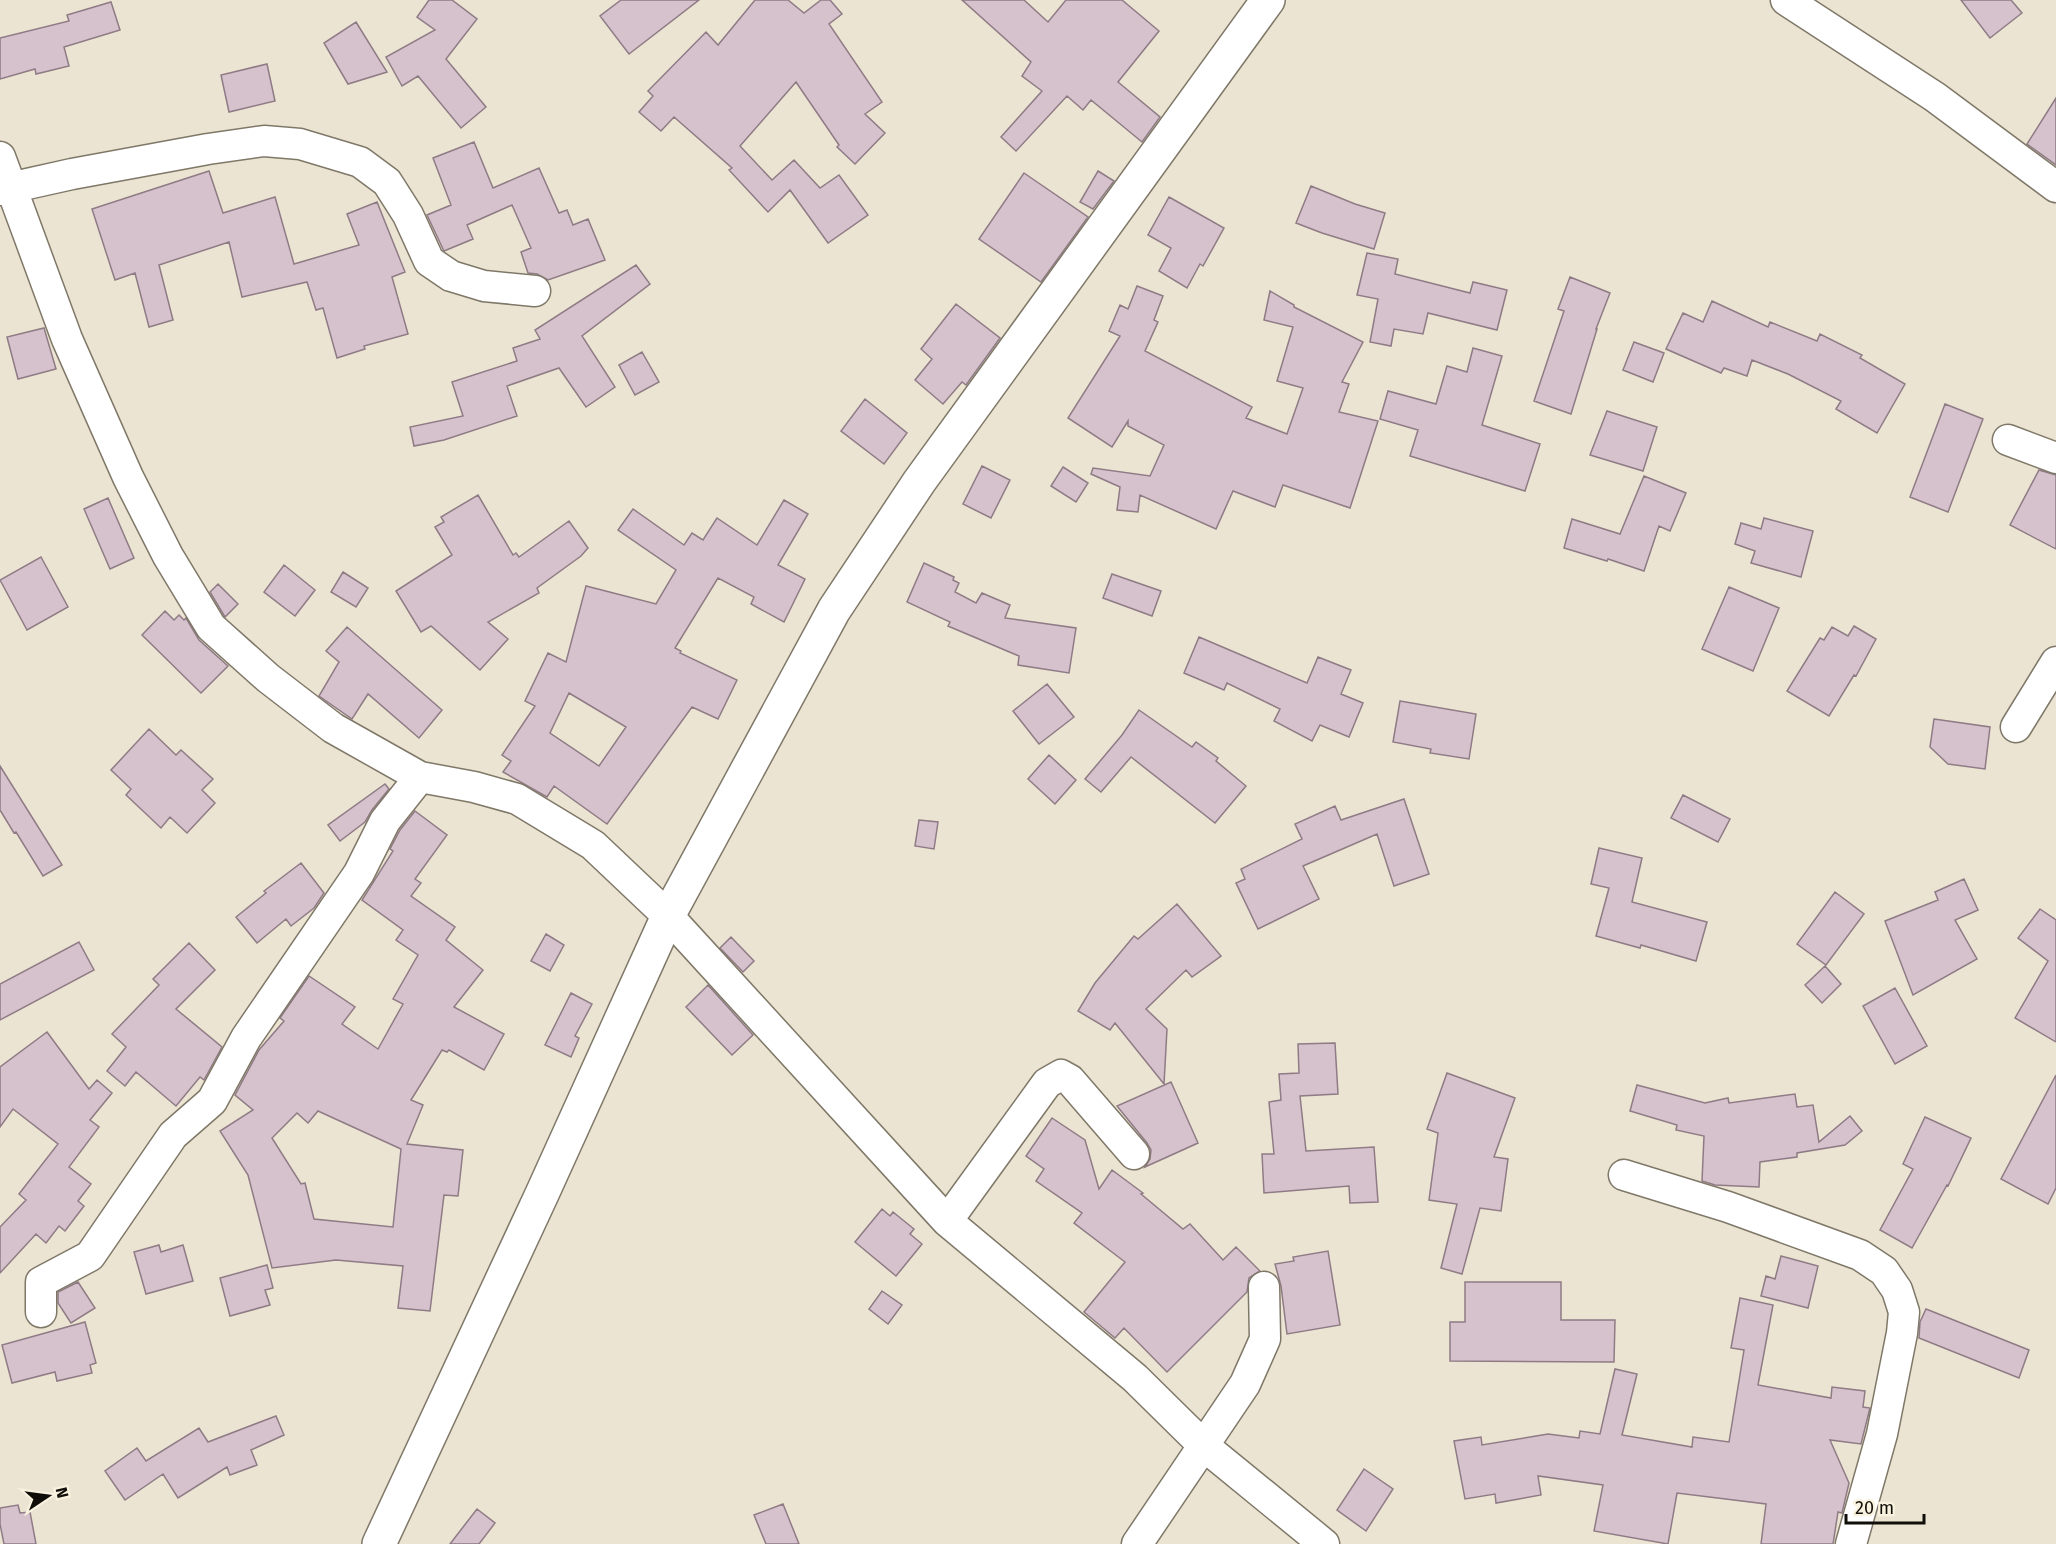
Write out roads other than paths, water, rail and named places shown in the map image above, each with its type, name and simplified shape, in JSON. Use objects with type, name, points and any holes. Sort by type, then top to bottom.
[{"type":"street","points":[[379,1544],[668,916],[834,610],[919,482],[1269,0]]},
{"type":"street","points":[[1786,0],[1935,97],[2056,187]]},
{"type":"street","points":[[6,189],[208,149],[264,141],[300,144],[360,162],[387,182],[408,215],[429,261],[451,276],[484,286],[535,291]]},
{"type":"street","points":[[0,157],[6,189],[67,339],[128,477],[168,556],[211,627],[268,678],[333,728],[420,777],[474,787],[517,799],[593,845],[668,916],[947,1221],[1135,1378],[1204,1446],[1324,1544]]},
{"type":"street","points":[[2008,440],[2056,458]]},
{"type":"street","points":[[2016,727],[2056,662]]},
{"type":"street","points":[[41,1312],[42,1282],[90,1256],[173,1135],[212,1101],[246,1038],[359,873],[385,821],[420,777]]},
{"type":"street","points":[[947,1221],[1047,1083],[1054,1077],[1061,1075],[1070,1080],[1134,1154]]},
{"type":"street","points":[[1624,1175],[1728,1207],[1860,1255],[1884,1271],[1897,1290],[1904,1312],[1902,1333],[1882,1434],[1851,1544]]},
{"type":"street","points":[[1137,1544],[1245,1384],[1265,1340],[1264,1287]]}]
